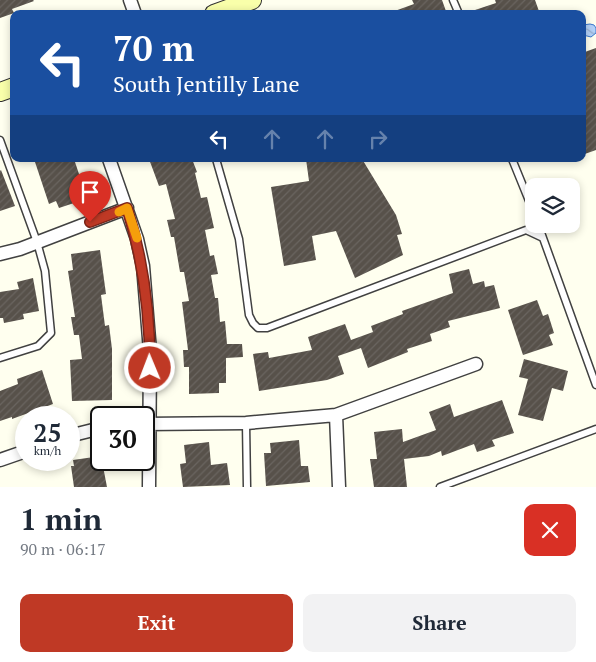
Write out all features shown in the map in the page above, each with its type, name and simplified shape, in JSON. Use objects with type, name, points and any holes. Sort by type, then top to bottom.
[{"type":"main road","points":[[225,10],[252,0]]},
{"type":"street","points":[[110,162],[137,239],[143,266],[150,352],[148,406]]},
{"type":"street","points":[[0,254],[127,208]]},
{"type":"street","points":[[155,423],[246,423],[336,415],[476,364]]},
{"type":"street","points":[[336,415],[339,487]]},
{"type":"street","points":[[0,460],[15,455]]},
{"type":"street","points":[[148,471],[149,487]]},
{"type":"lane","points":[[0,140],[37,242],[44,271],[51,333],[38,346],[0,358]]},
{"type":"lane","points":[[217,162],[239,238],[249,315],[258,328],[267,328],[526,230],[544,238]]},
{"type":"lane","points":[[513,162],[525,191]]},
{"type":"lane","points":[[542,233],[596,385]]},
{"type":"lane","points":[[246,423],[247,487]]},
{"type":"lane","points":[[440,487],[596,429]]},
{"type":"water","points":[[586,25],[594,25],[596,28],[596,33],[591,37],[586,36]]},
{"type":"building","points":[[0,0],[34,1],[10,10],[10,14],[0,18]]},
{"type":"building","points":[[412,0],[442,0],[446,10],[398,10],[414,4]]},
{"type":"building","points":[[495,0],[535,0],[539,10],[475,10],[496,3]]},
{"type":"building","points":[[596,48],[596,150],[586,154],[586,52]]},
{"type":"building","points":[[35,162],[75,162],[80,177],[76,179],[83,200],[59,208],[56,201],[49,204]]},
{"type":"building","points":[[150,162],[193,162],[197,172],[195,173],[201,198],[207,197],[214,228],[205,230],[210,256],[214,255],[218,274],[211,275],[215,298],[218,298],[220,322],[225,321],[227,344],[242,344],[243,357],[226,358],[226,383],[219,383],[219,393],[189,394],[189,367],[184,367],[183,350],[188,350],[182,302],[189,301],[184,272],[180,272],[174,237],[171,237],[167,220],[175,219],[166,184],[159,186]]},
{"type":"building","points":[[306,162],[364,162],[396,215],[402,234],[397,235],[403,255],[355,278],[336,231],[312,236],[316,260],[284,266],[271,187],[309,181]]},
{"type":"building","points":[[0,171],[15,206],[0,211]]},
{"type":"building","points":[[100,250],[106,294],[101,295],[105,326],[109,325],[112,349],[112,400],[72,401],[70,360],[82,359],[79,335],[74,335],[71,317],[75,317],[68,271],[73,270],[71,254]]},
{"type":"building","points":[[469,269],[473,284],[484,281],[485,287],[494,285],[500,308],[448,321],[450,327],[430,334],[432,341],[407,349],[408,352],[368,368],[361,348],[338,356],[344,374],[327,380],[259,391],[253,354],[268,352],[269,358],[312,350],[308,337],[345,324],[351,340],[373,332],[371,326],[403,314],[402,311],[453,293],[449,274]]},
{"type":"building","points":[[33,278],[39,311],[23,314],[24,319],[4,323],[3,318],[0,318],[0,292],[19,289],[17,282]]},
{"type":"building","points":[[537,300],[543,316],[548,314],[554,333],[549,335],[553,345],[523,355],[508,310]]},
{"type":"building","points":[[524,359],[568,371],[563,391],[552,388],[543,421],[518,415],[528,379],[519,377]]},
{"type":"building","points":[[42,370],[53,404],[48,406],[15,406],[15,418],[0,421],[0,391],[18,384],[17,379]]},
{"type":"building","points":[[502,400],[514,433],[492,440],[495,446],[477,452],[474,444],[442,456],[441,451],[429,456],[404,459],[407,487],[374,487],[370,459],[377,459],[374,432],[402,429],[403,442],[436,430],[429,412],[450,404],[454,417]]},
{"type":"building","points":[[299,440],[301,466],[308,466],[310,482],[266,486],[264,453],[271,453],[270,443]]},
{"type":"building","points":[[209,442],[211,465],[227,463],[230,485],[183,487],[180,464],[186,463],[184,445]]},
{"type":"building","points":[[90,458],[90,471],[104,471],[107,487],[74,487],[72,471],[80,471],[80,459]]},
{"type":"slow traffic","points":[[119,212],[127,208],[137,238]]},
{"type":"route","points":[[90,222],[127,208],[143,266],[150,368]]}]
